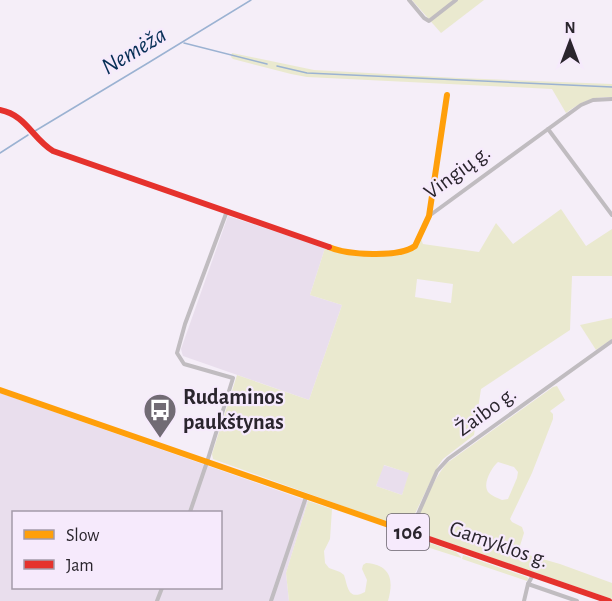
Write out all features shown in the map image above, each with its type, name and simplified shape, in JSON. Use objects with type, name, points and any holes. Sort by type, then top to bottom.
[{"type":"main road","name":"Vingių g.","points":[[429,216],[447,95]]},
{"type":"main road","points":[[0,110],[19,117],[39,142],[53,151],[339,251],[399,253],[411,249],[415,246],[429,216]]},
{"type":"main road","name":"106","points":[[0,390],[207,462]]},
{"type":"main road","name":"Gamyklos g.","points":[[207,462],[609,601]]},
{"type":"street","points":[[409,0],[429,21],[456,0]]},
{"type":"street","name":"Vingių g.","points":[[429,216],[586,102],[612,99]]},
{"type":"street","points":[[548,129],[612,215]]},
{"type":"street","points":[[191,511],[232,378],[184,364],[177,353],[185,324],[227,211]]},
{"type":"street","name":"Žaibo g.","points":[[409,532],[436,471],[448,459],[612,341]]},
{"type":"street","points":[[271,601],[306,496]]},
{"type":"street","points":[[524,601],[533,575]]},
{"type":"street","points":[[528,584],[576,601]]},
{"type":"shaded area","points":[[228,216],[325,248],[310,295],[342,305],[309,400],[183,356],[181,349]]},
{"type":"shaded area","points":[[0,393],[308,501],[286,573],[289,601],[0,601]]},
{"type":"shaded area","points":[[383,465],[410,473],[402,495],[376,486]]},
{"type":"green space","points":[[412,0],[484,0],[441,33]]},
{"type":"green space","points":[[232,53],[314,70],[612,84],[612,97],[588,100],[566,113],[552,89],[307,77],[233,59]]},
{"type":"green space","points":[[561,209],[586,246],[612,229],[612,276],[572,276],[570,330],[481,389],[474,435],[443,459],[410,524],[401,527],[213,459],[212,454],[237,375],[309,400],[342,305],[310,295],[325,248],[339,253],[401,255],[413,250],[421,239],[423,244],[479,252],[496,223],[513,244]],"holes":[[[417,279],[453,284],[451,303],[415,297]],[[384,465],[409,473],[402,495],[376,486]]]},
{"type":"green space","points":[[612,318],[612,339],[596,350],[580,325]]},
{"type":"green space","points":[[557,386],[565,400],[550,411],[553,419],[532,473],[510,519],[522,527],[524,533],[518,552],[612,583],[612,599],[429,536],[417,531],[415,525],[433,485],[447,463]],"holes":[[[498,462],[514,467],[518,472],[517,478],[508,499],[502,500],[489,493],[486,485],[490,472],[496,464]]]},
{"type":"green space","points":[[308,501],[332,509],[330,539],[324,551],[325,563],[329,568],[344,575],[348,588],[355,595],[365,592],[367,580],[362,569],[363,565],[366,563],[381,567],[389,575],[391,586],[388,601],[289,601],[286,573]]},
{"type":"green space","points":[[424,541],[456,552],[461,558],[430,548]]},
{"type":"green space","points":[[463,555],[529,579],[527,581],[462,559]]},
{"type":"waterway","name":"Nemėža","points":[[35,131],[251,0]]},
{"type":"waterway","points":[[184,43],[267,64]]},
{"type":"waterway","points":[[277,66],[307,73],[612,87]]},
{"type":"waterway","name":"Nemėža","points":[[0,153],[28,135]]},
{"type":"traffic: slow","points":[[329,247],[348,252],[386,254],[415,246],[429,216],[447,95]]},
{"type":"traffic: slow","points":[[0,390],[409,532]]},
{"type":"traffic: jam","points":[[0,110],[23,122],[53,151],[329,247]]},
{"type":"traffic: jam","points":[[409,532],[609,601]]},
{"type":"place","name":"Rudaminos paukštynas","points":[[160,439]]}]
